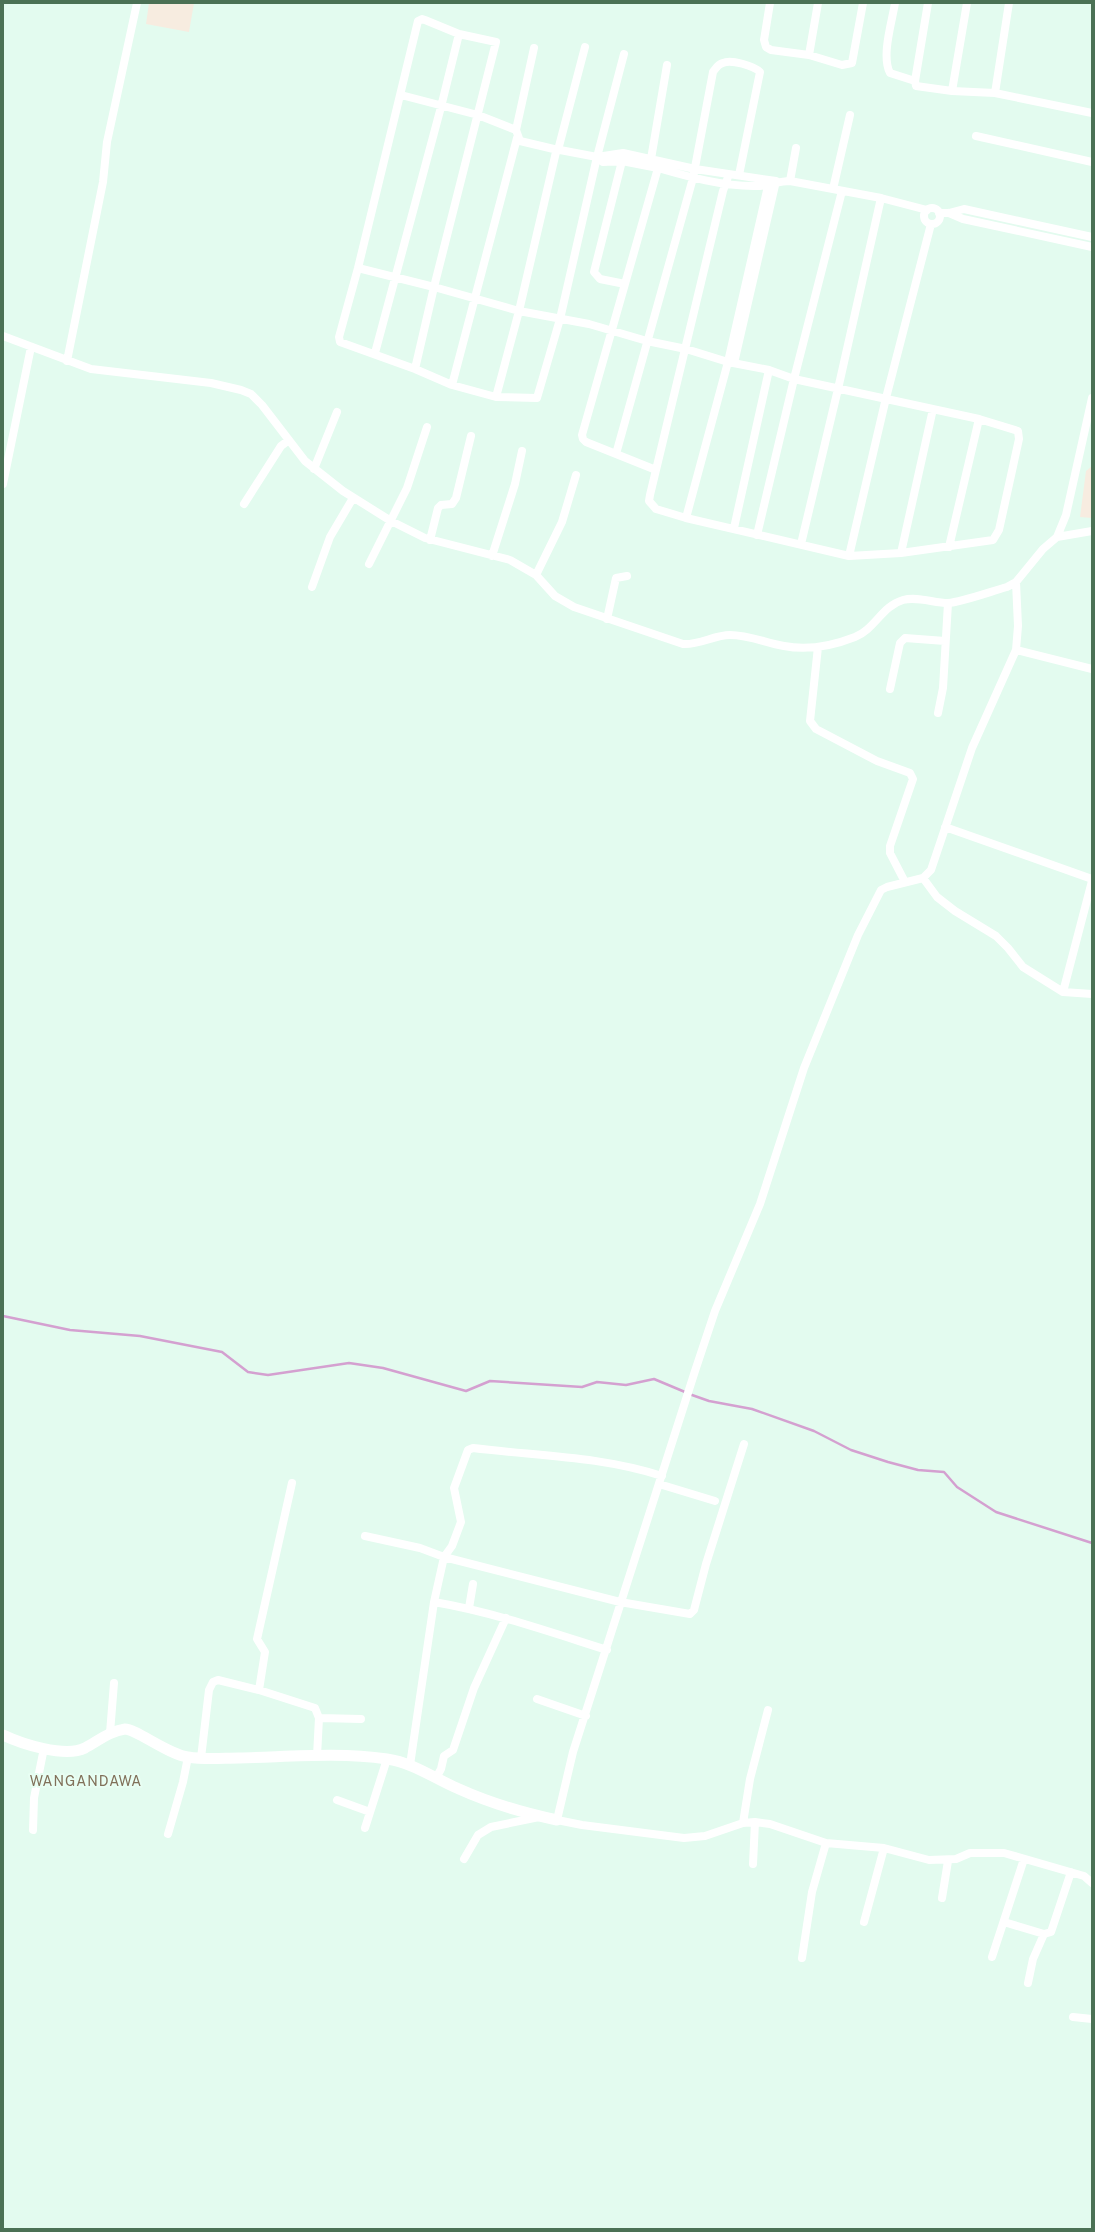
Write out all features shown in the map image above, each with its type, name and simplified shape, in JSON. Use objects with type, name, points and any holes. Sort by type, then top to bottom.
[{"type":"street","points":[[67,361],[103,182],[107,142],[137,3]]},
{"type":"street","points":[[770,3],[764,40],[766,47],[771,50],[810,55],[842,65],[852,63],[863,3]]},
{"type":"street","points":[[810,55],[818,3]]},
{"type":"street","points":[[896,3],[886,57],[887,68],[890,73],[915,81],[919,87],[995,94],[1092,113]]},
{"type":"street","points":[[915,81],[928,3]]},
{"type":"street","points":[[952,91],[967,3]]},
{"type":"street","points":[[995,94],[1009,3]]},
{"type":"street","points":[[414,368],[496,42],[459,34],[419,19],[358,268],[339,336],[340,342],[345,346],[375,353],[452,385],[496,397],[538,398],[560,320],[600,160],[624,54]]},
{"type":"street","points":[[375,353],[442,107],[459,34]]},
{"type":"street","points":[[496,397],[585,47]]},
{"type":"street","points":[[452,385],[476,300],[517,134],[534,48]]},
{"type":"street","points":[[616,454],[693,178],[713,72],[723,62],[730,62],[756,68],[760,72],[740,175]]},
{"type":"street","points":[[651,159],[667,64]]},
{"type":"street","points":[[401,95],[442,107],[478,115],[517,134],[523,143],[600,160],[622,157],[651,159],[695,169],[776,181],[790,181],[833,189],[881,198],[927,210],[933,208],[939,213],[949,213],[964,209],[1092,237]]},
{"type":"street","points":[[833,189],[850,115]]},
{"type":"street","points":[[976,136],[1092,162]]},
{"type":"street","points":[[790,181],[796,148]]},
{"type":"street","points":[[622,157],[693,178],[726,184],[768,186],[776,181]]},
{"type":"street","points":[[622,157],[594,272],[596,276],[607,281],[625,284]]},
{"type":"street","points":[[656,470],[586,442],[582,435],[658,168]]},
{"type":"street","points":[[358,268],[434,287],[519,311],[560,320],[589,324],[647,341],[686,349],[731,363],[769,370],[794,379],[886,398],[1014,428],[1019,435],[999,530],[996,537],[988,542],[901,553],[849,556],[686,518],[652,506],[649,501],[650,495],[686,349],[726,184],[729,174]]},
{"type":"street","points":[[686,518],[731,363],[776,181]]},
{"type":"street","points":[[731,363],[768,186]]},
{"type":"street","points":[[757,535],[794,379],[842,191]]},
{"type":"street","points":[[801,544],[881,198]]},
{"type":"street","points":[[927,210],[924,218],[931,224]]},
{"type":"street","points":[[931,224],[939,221],[939,213]]},
{"type":"street","points":[[949,213],[962,220],[1092,247]]},
{"type":"street","points":[[849,556],[886,398],[931,224]]},
{"type":"street","points":[[3,336],[91,369],[211,383],[241,390],[251,394],[262,405],[285,443],[349,503],[388,526],[430,540],[510,560],[536,575],[555,596],[567,603],[607,619],[683,644],[692,645],[729,635],[745,636],[784,646],[818,647],[857,636],[869,628],[889,606],[903,600],[948,603],[1007,587],[1016,582],[1043,548],[1057,537],[1092,532]]},
{"type":"street","points":[[3,484],[31,346]]},
{"type":"street","points":[[734,528],[769,370]]},
{"type":"street","points":[[1057,537],[1066,514],[1092,398]]},
{"type":"street","points":[[901,553],[933,409]]},
{"type":"street","points":[[314,469],[337,412]]},
{"type":"street","points":[[949,547],[979,419]]},
{"type":"street","points":[[369,564],[406,488],[427,427]]},
{"type":"street","points":[[430,540],[438,508],[441,505],[452,504],[456,498],[471,436]]},
{"type":"street","points":[[244,504],[285,443]]},
{"type":"street","points":[[492,556],[516,484],[522,451]]},
{"type":"street","points":[[536,575],[562,522],[576,475]]},
{"type":"street","points":[[312,587],[330,537],[349,503]]},
{"type":"street","points":[[607,619],[616,578],[627,576]]},
{"type":"street","points":[[557,1820],[573,1752],[586,1716],[607,1650],[620,1602],[695,1371],[716,1311],[760,1204],[804,1068],[858,935],[878,894],[884,888],[923,878],[931,870],[972,748],[1016,650],[1018,626],[1016,582]]},
{"type":"street","points":[[938,713],[943,688],[948,603]]},
{"type":"street","points":[[890,689],[900,643],[905,638],[945,641]]},
{"type":"street","points":[[818,647],[810,721],[812,725],[816,729],[877,761],[910,773],[913,779],[890,846],[890,853],[905,882]]},
{"type":"street","points":[[1016,650],[1092,669]]},
{"type":"street","points":[[945,827],[1092,880],[1063,992]]},
{"type":"street","points":[[923,878],[937,898],[996,936],[1008,948],[1022,967],[1063,992],[1092,994]]},
{"type":"street","points":[[365,1536],[420,1548],[444,1557],[620,1602],[689,1614],[693,1612],[744,1444]]},
{"type":"street","points":[[410,1765],[434,1602],[444,1557],[460,1528],[460,1517],[456,1506],[454,1488],[466,1453],[470,1448],[598,1460],[660,1480],[715,1501]]},
{"type":"street","points":[[259,1690],[265,1652],[257,1639],[292,1483]]},
{"type":"street","points":[[468,1608],[473,1584]]},
{"type":"street","points":[[434,1602],[468,1608],[506,1618],[607,1650]]},
{"type":"street","points":[[436,1778],[441,1768],[444,1756],[453,1750],[463,1713],[506,1618]]},
{"type":"street","points":[[201,1758],[210,1685],[218,1680],[259,1690],[310,1705],[315,1708],[319,1718],[317,1756]]},
{"type":"street","points":[[110,1733],[114,1683]]},
{"type":"street","points":[[537,1699],[586,1716]]},
{"type":"street","points":[[742,1823],[750,1779],[768,1710]]},
{"type":"street","points":[[319,1718],[361,1719]]},
{"type":"street","points":[[3,1735],[44,1748],[58,1750],[80,1749],[110,1733],[130,1730],[159,1746],[188,1757],[317,1756],[387,1759],[410,1765],[482,1798],[542,1817],[582,1825],[684,1838],[706,1836],[742,1823],[755,1825],[770,1824],[826,1843],[884,1848],[929,1860],[948,1861],[970,1853],[1004,1853],[1084,1876],[1092,1883]]},
{"type":"street","points":[[33,1830],[34,1798],[44,1748]]},
{"type":"street","points":[[168,1834],[183,1782],[188,1757]]},
{"type":"street","points":[[365,1828],[387,1759]]},
{"type":"street","points":[[337,1800],[370,1812]]},
{"type":"street","points":[[464,1859],[478,1835],[491,1827],[542,1817]]},
{"type":"street","points":[[753,1864],[755,1825]]},
{"type":"street","points":[[802,1958],[812,1892],[826,1843]]},
{"type":"street","points":[[864,1922],[884,1848]]},
{"type":"street","points":[[992,1957],[1024,1859]]},
{"type":"street","points":[[942,1898],[948,1861]]},
{"type":"street","points":[[1004,1922],[1044,1934],[1051,1932],[1071,1872]]},
{"type":"street","points":[[1028,1983],[1033,1959],[1044,1934]]},
{"type":"street","points":[[1074,2017],[1092,2019]]},
{"type":"shaded area","points":[[149,3],[194,3],[189,32],[146,24]]},
{"type":"shaded area","points":[[1092,466],[1092,518],[1080,517],[1086,471]]},
{"type":"waterway","points":[[3,1316],[70,1330],[140,1336],[222,1352],[248,1372],[268,1375],[349,1363],[383,1368],[466,1391],[490,1381],[582,1387],[597,1382],[626,1385],[654,1379],[685,1392]]},
{"type":"waterway","points":[[692,1395],[709,1401],[752,1409],[814,1431],[851,1450],[888,1462],[918,1470],[944,1472],[957,1487],[996,1512],[1092,1543]]},
{"type":"district","name":"WANGANDAWA","points":[[86,1781]]}]
